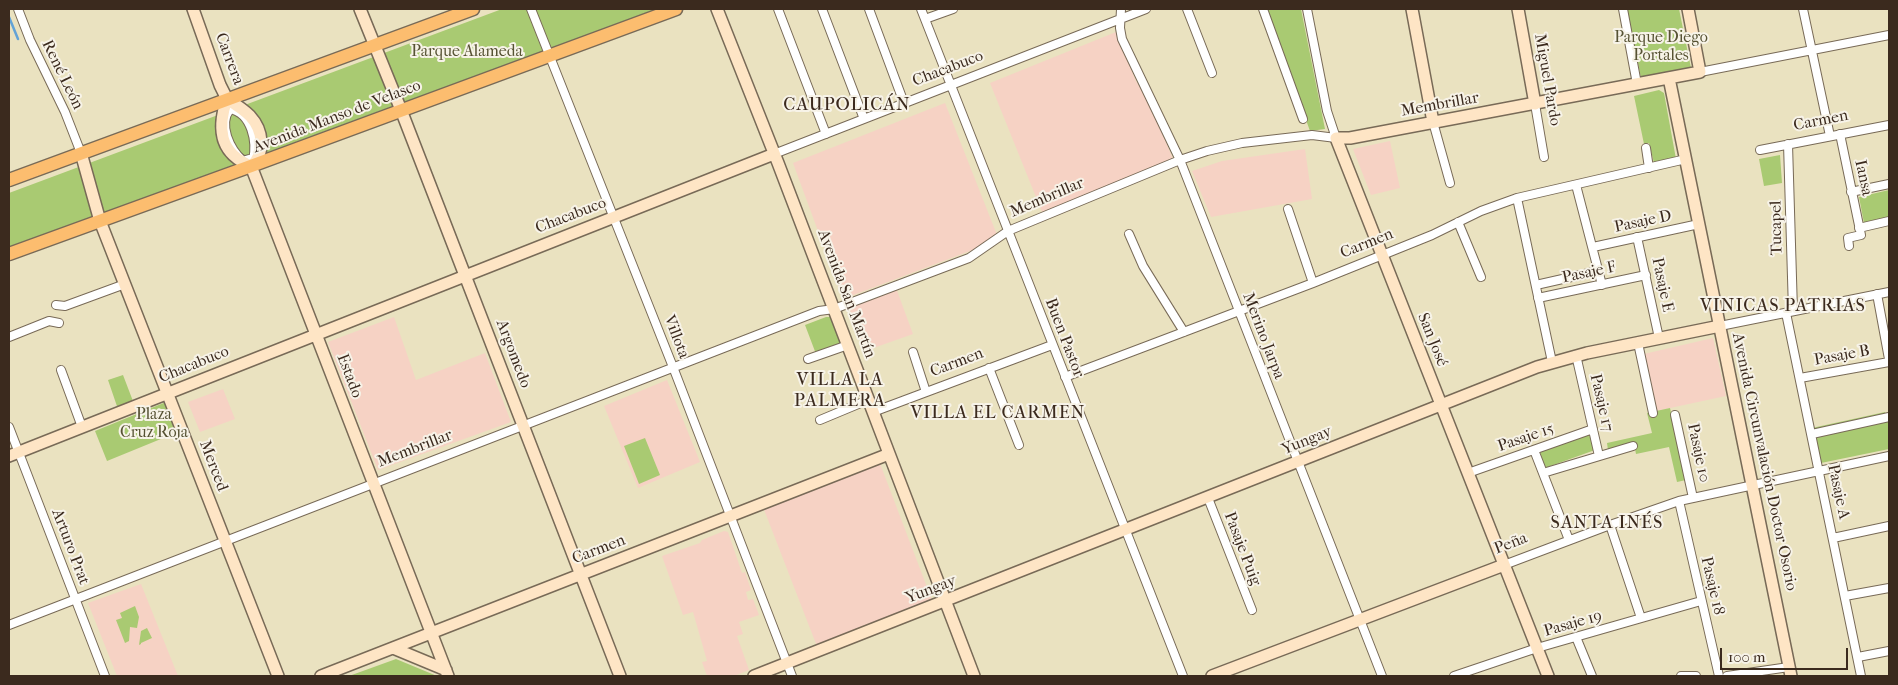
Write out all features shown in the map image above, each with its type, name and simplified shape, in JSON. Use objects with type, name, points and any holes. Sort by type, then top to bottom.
[{"type":"main road","points":[[9,180],[473,9]]},
{"type":"main road","name":"Avenida Manso de Velasco","points":[[9,254],[250,163],[676,9]]},
{"type":"street","name":"René León","points":[[18,9],[30,40],[65,112],[81,153]]},
{"type":"street","name":"Carrera","points":[[194,9],[220,85],[227,99],[221,120],[223,138],[233,156],[250,163]]},
{"type":"street","name":"Argomedo","points":[[360,9],[401,110],[620,676]]},
{"type":"street","name":"Villota","points":[[531,9],[673,367],[792,676]]},
{"type":"street","name":"Avenida San Martín","points":[[717,9],[974,676]]},
{"type":"street","points":[[778,9],[826,134]]},
{"type":"street","points":[[822,9],[864,119]]},
{"type":"street","points":[[869,9],[904,103]]},
{"type":"street","name":"Buen Pastor","points":[[921,9],[1182,676]]},
{"type":"street","points":[[925,19],[952,9]]},
{"type":"street","name":"Merino Jarpa","points":[[1121,9],[1120,33],[1125,46],[1180,160],[1382,676]]},
{"type":"street","name":"Chacabuco","points":[[14,454],[1146,9]]},
{"type":"street","points":[[1187,9],[1212,73]]},
{"type":"street","points":[[1263,9],[1303,119]]},
{"type":"street","name":"San José","points":[[1307,9],[1328,111],[1336,138],[1548,676]]},
{"type":"street","points":[[1412,9],[1433,122],[1450,183]]},
{"type":"street","name":"Miguel Pardo","points":[[1518,9],[1544,157]]},
{"type":"street","points":[[1623,9],[1636,84]]},
{"type":"street","points":[[1688,9],[1700,72]]},
{"type":"street","points":[[1803,9],[1830,136]]},
{"type":"street","name":"Membrillar","points":[[9,625],[373,482],[823,309],[834,309],[969,258],[1008,232],[1180,160],[1207,151],[1242,144],[1312,135],[1350,138],[1536,104],[1889,35]]},
{"type":"street","name":"Avenida Circunvalación Doctor Osorio","points":[[1669,78],[1790,672]]},
{"type":"street","points":[[227,99],[250,117],[258,128],[261,138],[261,150],[258,159],[250,163],[243,161],[235,153],[228,139],[226,118],[230,109],[240,113],[252,130],[255,148],[253,160],[250,163]]},
{"type":"street","name":"Carmen","points":[[1760,150],[1889,125]]},
{"type":"street","name":"Iansa","points":[[1840,134],[1859,228]]},
{"type":"street","name":"Tucapel","points":[[1788,144],[1790,312]]},
{"type":"street","points":[[1646,148],[1650,168]]},
{"type":"street","name":"Merced","points":[[81,153],[100,221],[278,676]]},
{"type":"street","name":"Carmen","points":[[1064,377],[1239,312],[1381,256],[1432,235],[1492,206],[1517,198],[1686,159]]},
{"type":"street","name":"Estado","points":[[250,163],[447,673]]},
{"type":"street","points":[[1852,192],[1889,184]]},
{"type":"street","points":[[1576,185],[1602,285]]},
{"type":"street","points":[[1517,198],[1552,362]]},
{"type":"street","points":[[1288,209],[1313,283]]},
{"type":"street","points":[[1849,246],[1848,238],[1861,235],[1859,228],[1889,221]]},
{"type":"street","points":[[1458,222],[1481,277]]},
{"type":"street","name":"Pasaje D","points":[[1592,247],[1699,224]]},
{"type":"street","points":[[1129,234],[1144,266],[1184,332]]},
{"type":"street","name":"Pasaje E","points":[[1638,237],[1659,338]]},
{"type":"street","name":"Pasaje F","points":[[1536,285],[1598,271]]},
{"type":"street","name":"Pasaje F","points":[[1538,298],[1646,275]]},
{"type":"street","points":[[56,305],[66,306],[125,284]]},
{"type":"street","name":"Yungay","points":[[754,676],[1552,362],[1576,355],[1889,292]]},
{"type":"street","points":[[1877,294],[1889,360]]},
{"type":"street","name":"Pasaje A","points":[[1790,312],[1800,378],[1861,676]]},
{"type":"street","points":[[9,337],[49,321],[59,323]]},
{"type":"street","points":[[1638,343],[1653,413]]},
{"type":"street","points":[[808,359],[848,345]]},
{"type":"street","name":"Carmen","points":[[873,412],[1052,345]]},
{"type":"street","points":[[913,352],[926,392]]},
{"type":"street","name":"Pasaje 17","points":[[1576,355],[1599,456]]},
{"type":"street","name":"Pasaje B","points":[[1800,378],[1889,360]]},
{"type":"street","points":[[989,368],[1019,445]]},
{"type":"street","points":[[61,370],[82,427]]},
{"type":"street","points":[[820,420],[868,400]]},
{"type":"street","name":"Pasaje 10","points":[[1675,415],[1693,498]]},
{"type":"street","points":[[1812,434],[1889,417]]},
{"type":"street","name":"Arturo Prat","points":[[9,427],[14,454],[105,676]]},
{"type":"street","name":"Pasaje 15","points":[[1468,473],[1593,429]]},
{"type":"street","points":[[1543,473],[1633,446]]},
{"type":"street","points":[[1534,450],[1569,540]]},
{"type":"street","name":"Carmen","points":[[322,676],[889,454]]},
{"type":"street","name":"Peña","points":[[1212,676],[1569,540],[1679,501],[1889,456]]},
{"type":"street","name":"Pasaje Puig","points":[[1208,498],[1252,610]]},
{"type":"street","name":"Pasaje 18","points":[[1679,501],[1719,676]]},
{"type":"street","points":[[1610,525],[1641,618]]},
{"type":"street","points":[[1833,538],[1889,526]]},
{"type":"street","points":[[1845,596],[1889,588]]},
{"type":"street","name":"Pasaje 19","points":[[1454,676],[1537,648],[1701,601]]},
{"type":"street","points":[[1576,637],[1592,676]]},
{"type":"street","points":[[393,648],[447,673]]},
{"type":"street","points":[[1858,657],[1889,651]]},
{"type":"street","points":[[1727,676],[1790,672]]},
{"type":"street","points":[[1681,676],[1696,676]]},
{"type":"shaded area","points":[[1116,32],[1136,81],[1148,99],[1173,159],[1042,212],[990,83]]},
{"type":"shaded area","points":[[945,103],[999,240],[843,299],[793,163]]},
{"type":"shaded area","points":[[1390,141],[1400,188],[1371,195],[1353,149]]},
{"type":"shaded area","points":[[1305,149],[1312,199],[1211,217],[1192,171],[1222,161]]},
{"type":"shaded area","points":[[896,288],[913,334],[865,351],[848,305]]},
{"type":"shaded area","points":[[394,317],[416,380],[485,353],[511,422],[378,470],[328,342]]},
{"type":"shaded area","points":[[1713,338],[1726,396],[1656,411],[1644,354]]},
{"type":"shaded area","points":[[667,380],[700,462],[638,488],[604,406]]},
{"type":"shaded area","points":[[223,389],[235,419],[200,432],[188,402]]},
{"type":"shaded area","points":[[879,461],[933,603],[818,649],[763,507]]},
{"type":"shaded area","points":[[724,531],[728,532],[742,573],[745,572],[751,590],[746,592],[748,600],[753,599],[759,615],[739,622],[743,634],[737,636],[749,670],[734,676],[707,676],[702,662],[707,661],[693,612],[683,615],[662,556],[700,543],[702,540]]},
{"type":"shaded area","points":[[141,584],[178,676],[117,676],[88,603]]},
{"type":"green space","name":"Parque Alameda","points":[[502,9],[656,9],[474,79],[396,105],[9,248],[9,193]]},
{"type":"green space","points":[[1266,9],[1301,9],[1325,129],[1310,131]]},
{"type":"green space","name":"Parque Diego Portales","points":[[1627,9],[1679,9],[1691,68],[1641,78]]},
{"type":"green space","points":[[1659,90],[1664,93],[1676,159],[1654,163],[1649,143],[1644,144],[1634,96]]},
{"type":"green space","points":[[1780,155],[1782,183],[1764,186],[1759,159]]},
{"type":"green space","points":[[1889,190],[1889,217],[1864,223],[1859,197]]},
{"type":"green space","points":[[831,317],[841,345],[816,354],[805,325]]},
{"type":"green space","points":[[123,375],[136,409],[120,415],[108,380]]},
{"type":"green space","name":"Plaza Cruz Roja","points":[[166,402],[178,432],[107,461],[95,431]]},
{"type":"green space","points":[[1670,408],[1686,480],[1677,482],[1669,447],[1636,454],[1634,444],[1608,450],[1607,443],[1652,433],[1647,413]]},
{"type":"green space","points":[[1885,412],[1887,419],[1889,419],[1889,449],[1821,463],[1812,428]]},
{"type":"green space","points":[[1589,435],[1595,450],[1545,468],[1540,452]]},
{"type":"green space","points":[[645,438],[660,475],[639,484],[624,446]]},
{"type":"green space","points":[[135,606],[139,617],[137,628],[130,627],[129,641],[125,643],[116,620],[122,618],[120,613]]},
{"type":"green space","points":[[147,628],[152,638],[139,645],[141,631]]},
{"type":"green space","points":[[396,659],[437,676],[349,676]]},
{"type":"waterway","points":[[9,17],[18,39]]},
{"type":"district","name":"CAUPOLICÁN","points":[[847,106]]},
{"type":"district","name":"VINICAS PATRIAS","points":[[1783,307]]},
{"type":"district","name":"VILLA LA PALMERA","points":[[840,391]]},
{"type":"district","name":"VILLA EL CARMEN","points":[[998,414]]},
{"type":"district","name":"SANTA INÉS","points":[[1607,524]]}]
